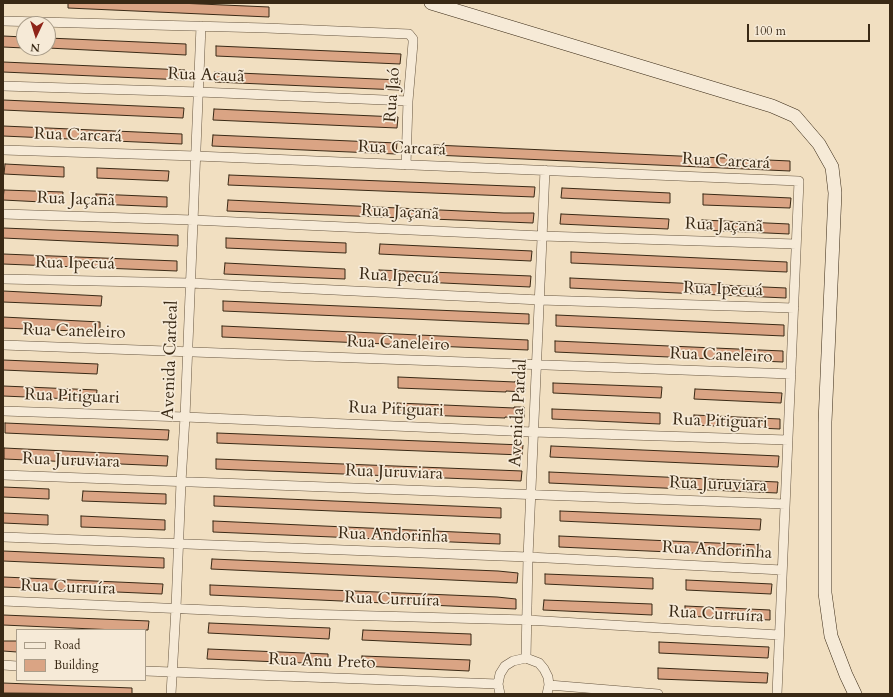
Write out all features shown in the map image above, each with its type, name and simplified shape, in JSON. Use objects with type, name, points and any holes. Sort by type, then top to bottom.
[{"type":"main road","points":[[431,3],[772,106],[795,116],[819,144],[832,167],[835,193],[825,422],[825,593],[831,636],[846,675],[856,694]]},
{"type":"street","points":[[3,21],[201,26]]},
{"type":"street","name":"Rua Jaó","points":[[201,26],[404,33],[411,36],[413,43],[408,101],[406,165]]},
{"type":"street","name":"Avenida Cardeal","points":[[171,694],[188,352],[201,26]]},
{"type":"street","name":"Rua Acauã","points":[[3,86],[199,92],[408,101]]},
{"type":"street","name":"Rua Carcará","points":[[3,150],[196,156],[799,181],[796,244]]},
{"type":"street","name":"Avenida Pardal","points":[[526,658],[528,557],[545,170]]},
{"type":"street","name":"Rua Jaçanã","points":[[3,214],[193,220],[542,236],[796,244]]},
{"type":"street","points":[[778,694],[796,244]]},
{"type":"street","name":"Rua Ipecuá","points":[[3,279],[190,283],[540,300],[794,308]]},
{"type":"street","name":"Rua Caneleiro","points":[[3,345],[791,374]]},
{"type":"street","name":"Rua Pitiguari","points":[[3,411],[185,417],[533,432],[788,440]]},
{"type":"street","name":"Rua Juruviara","points":[[3,475],[785,504]]},
{"type":"street","name":"Rua Andorinha","points":[[3,537],[528,557],[782,570]]},
{"type":"street","name":"Rua Curruíra","points":[[3,601],[301,614],[527,620],[780,635]]},
{"type":"street","points":[[500,694],[498,684],[500,674],[505,666],[513,661],[526,658],[539,663],[544,669],[548,677],[548,689],[658,694]]},
{"type":"street","points":[[3,665],[16,666]]},
{"type":"street","name":"Rua Anu Preto","points":[[146,671],[498,684]]},
{"type":"building","points":[[68,3],[178,3],[269,7],[269,17],[68,8]]},
{"type":"building","points":[[3,36],[16,37],[16,48],[3,47]]},
{"type":"building","points":[[56,38],[186,44],[186,55],[56,48]]},
{"type":"building","points":[[216,46],[401,54],[400,64],[216,56]]},
{"type":"building","points":[[3,62],[185,70],[185,80],[3,72]]},
{"type":"building","points":[[215,72],[400,80],[399,90],[215,82]]},
{"type":"building","points":[[3,100],[184,108],[183,118],[3,110]]},
{"type":"building","points":[[214,109],[398,117],[397,128],[213,120]]},
{"type":"building","points":[[3,126],[182,134],[182,144],[3,136]]},
{"type":"building","points":[[213,135],[397,143],[396,154],[212,146]]},
{"type":"building","points":[[434,145],[790,161],[790,171],[434,155]]},
{"type":"building","points":[[5,164],[64,167],[64,177],[4,174]]},
{"type":"building","points":[[97,168],[169,171],[168,181],[97,178]]},
{"type":"building","points":[[229,175],[535,187],[534,197],[228,185]]},
{"type":"building","points":[[562,188],[670,193],[670,203],[561,198]]},
{"type":"building","points":[[4,190],[63,192],[62,203],[3,200]]},
{"type":"building","points":[[96,194],[167,197],[167,207],[96,204]]},
{"type":"building","points":[[703,194],[791,198],[790,208],[703,205]]},
{"type":"building","points":[[228,200],[504,213],[534,213],[533,223],[227,211]]},
{"type":"building","points":[[561,214],[669,219],[668,229],[560,224]]},
{"type":"building","points":[[702,220],[789,224],[789,234],[702,230]]},
{"type":"building","points":[[3,228],[178,235],[178,246],[3,238]]},
{"type":"building","points":[[226,238],[346,243],[346,253],[226,248]]},
{"type":"building","points":[[380,244],[532,251],[531,261],[379,254]]},
{"type":"building","points":[[571,252],[787,262],[787,272],[571,263]]},
{"type":"building","points":[[3,254],[177,261],[177,271],[3,264]]},
{"type":"building","points":[[225,263],[345,269],[345,279],[224,274]]},
{"type":"building","points":[[379,270],[531,276],[530,287],[378,280]]},
{"type":"building","points":[[570,278],[786,288],[786,298],[570,288]]},
{"type":"building","points":[[3,291],[102,296],[101,306],[3,302]]},
{"type":"building","points":[[223,301],[529,314],[529,324],[223,311]]},
{"type":"building","points":[[556,315],[784,325],[784,336],[556,326]]},
{"type":"building","points":[[3,317],[100,322],[100,332],[3,328]]},
{"type":"building","points":[[222,326],[528,340],[528,350],[222,337]]},
{"type":"building","points":[[555,341],[783,351],[783,362],[555,352]]},
{"type":"building","points":[[3,360],[98,364],[97,374],[3,370]]},
{"type":"building","points":[[398,377],[515,382],[525,381],[525,392],[398,388]]},
{"type":"building","points":[[553,383],[662,387],[661,398],[553,393]]},
{"type":"building","points":[[3,386],[97,390],[96,400],[3,396]]},
{"type":"building","points":[[695,389],[782,393],[781,403],[694,399]]},
{"type":"building","points":[[397,403],[514,408],[524,407],[524,418],[397,414]]},
{"type":"building","points":[[552,409],[660,413],[660,424],[552,419]]},
{"type":"building","points":[[694,415],[780,419],[780,429],[693,425]]},
{"type":"building","points":[[5,423],[169,430],[168,440],[5,433]]},
{"type":"building","points":[[217,433],[523,445],[522,455],[217,443]]},
{"type":"building","points":[[551,446],[779,456],[778,467],[550,457]]},
{"type":"building","points":[[4,448],[168,456],[167,466],[4,459]]},
{"type":"building","points":[[216,459],[522,471],[521,481],[216,469]]},
{"type":"building","points":[[549,472],[778,482],[777,493],[549,483]]},
{"type":"building","points":[[3,487],[49,489],[49,499],[3,497]]},
{"type":"building","points":[[83,491],[166,494],[166,504],[82,501]]},
{"type":"building","points":[[214,496],[501,508],[501,518],[214,506]]},
{"type":"building","points":[[560,511],[761,519],[760,530],[560,521]]},
{"type":"building","points":[[3,513],[48,515],[48,525],[3,523]]},
{"type":"building","points":[[81,516],[165,520],[165,530],[81,527]]},
{"type":"building","points":[[213,521],[500,534],[500,544],[213,532]]},
{"type":"building","points":[[559,536],[760,545],[759,556],[559,547]]},
{"type":"building","points":[[3,551],[164,558],[164,568],[3,561]]},
{"type":"building","points":[[212,559],[518,573],[517,583],[211,569]]},
{"type":"building","points":[[545,574],[653,578],[653,589],[545,584]]},
{"type":"building","points":[[3,577],[163,584],[162,594],[3,587]]},
{"type":"building","points":[[686,580],[772,584],[771,594],[686,590]]},
{"type":"building","points":[[210,585],[497,597],[516,599],[516,609],[210,595]]},
{"type":"building","points":[[544,600],[652,604],[652,615],[543,610]]},
{"type":"building","points":[[685,606],[770,610],[770,620],[685,616]]},
{"type":"building","points":[[3,615],[149,621],[148,630],[3,625]]},
{"type":"building","points":[[209,623],[330,628],[329,639],[208,633]]},
{"type":"building","points":[[363,630],[471,634],[471,645],[362,640]]},
{"type":"building","points":[[3,641],[16,641],[16,652],[3,651]]},
{"type":"building","points":[[659,642],[769,647],[768,658],[659,653]]},
{"type":"building","points":[[208,649],[328,654],[328,664],[207,659]]},
{"type":"building","points":[[362,656],[470,660],[469,671],[361,666]]},
{"type":"building","points":[[658,668],[768,673],[767,683],[658,679]]},
{"type":"building","points":[[3,683],[132,688],[132,694],[3,693]]}]
